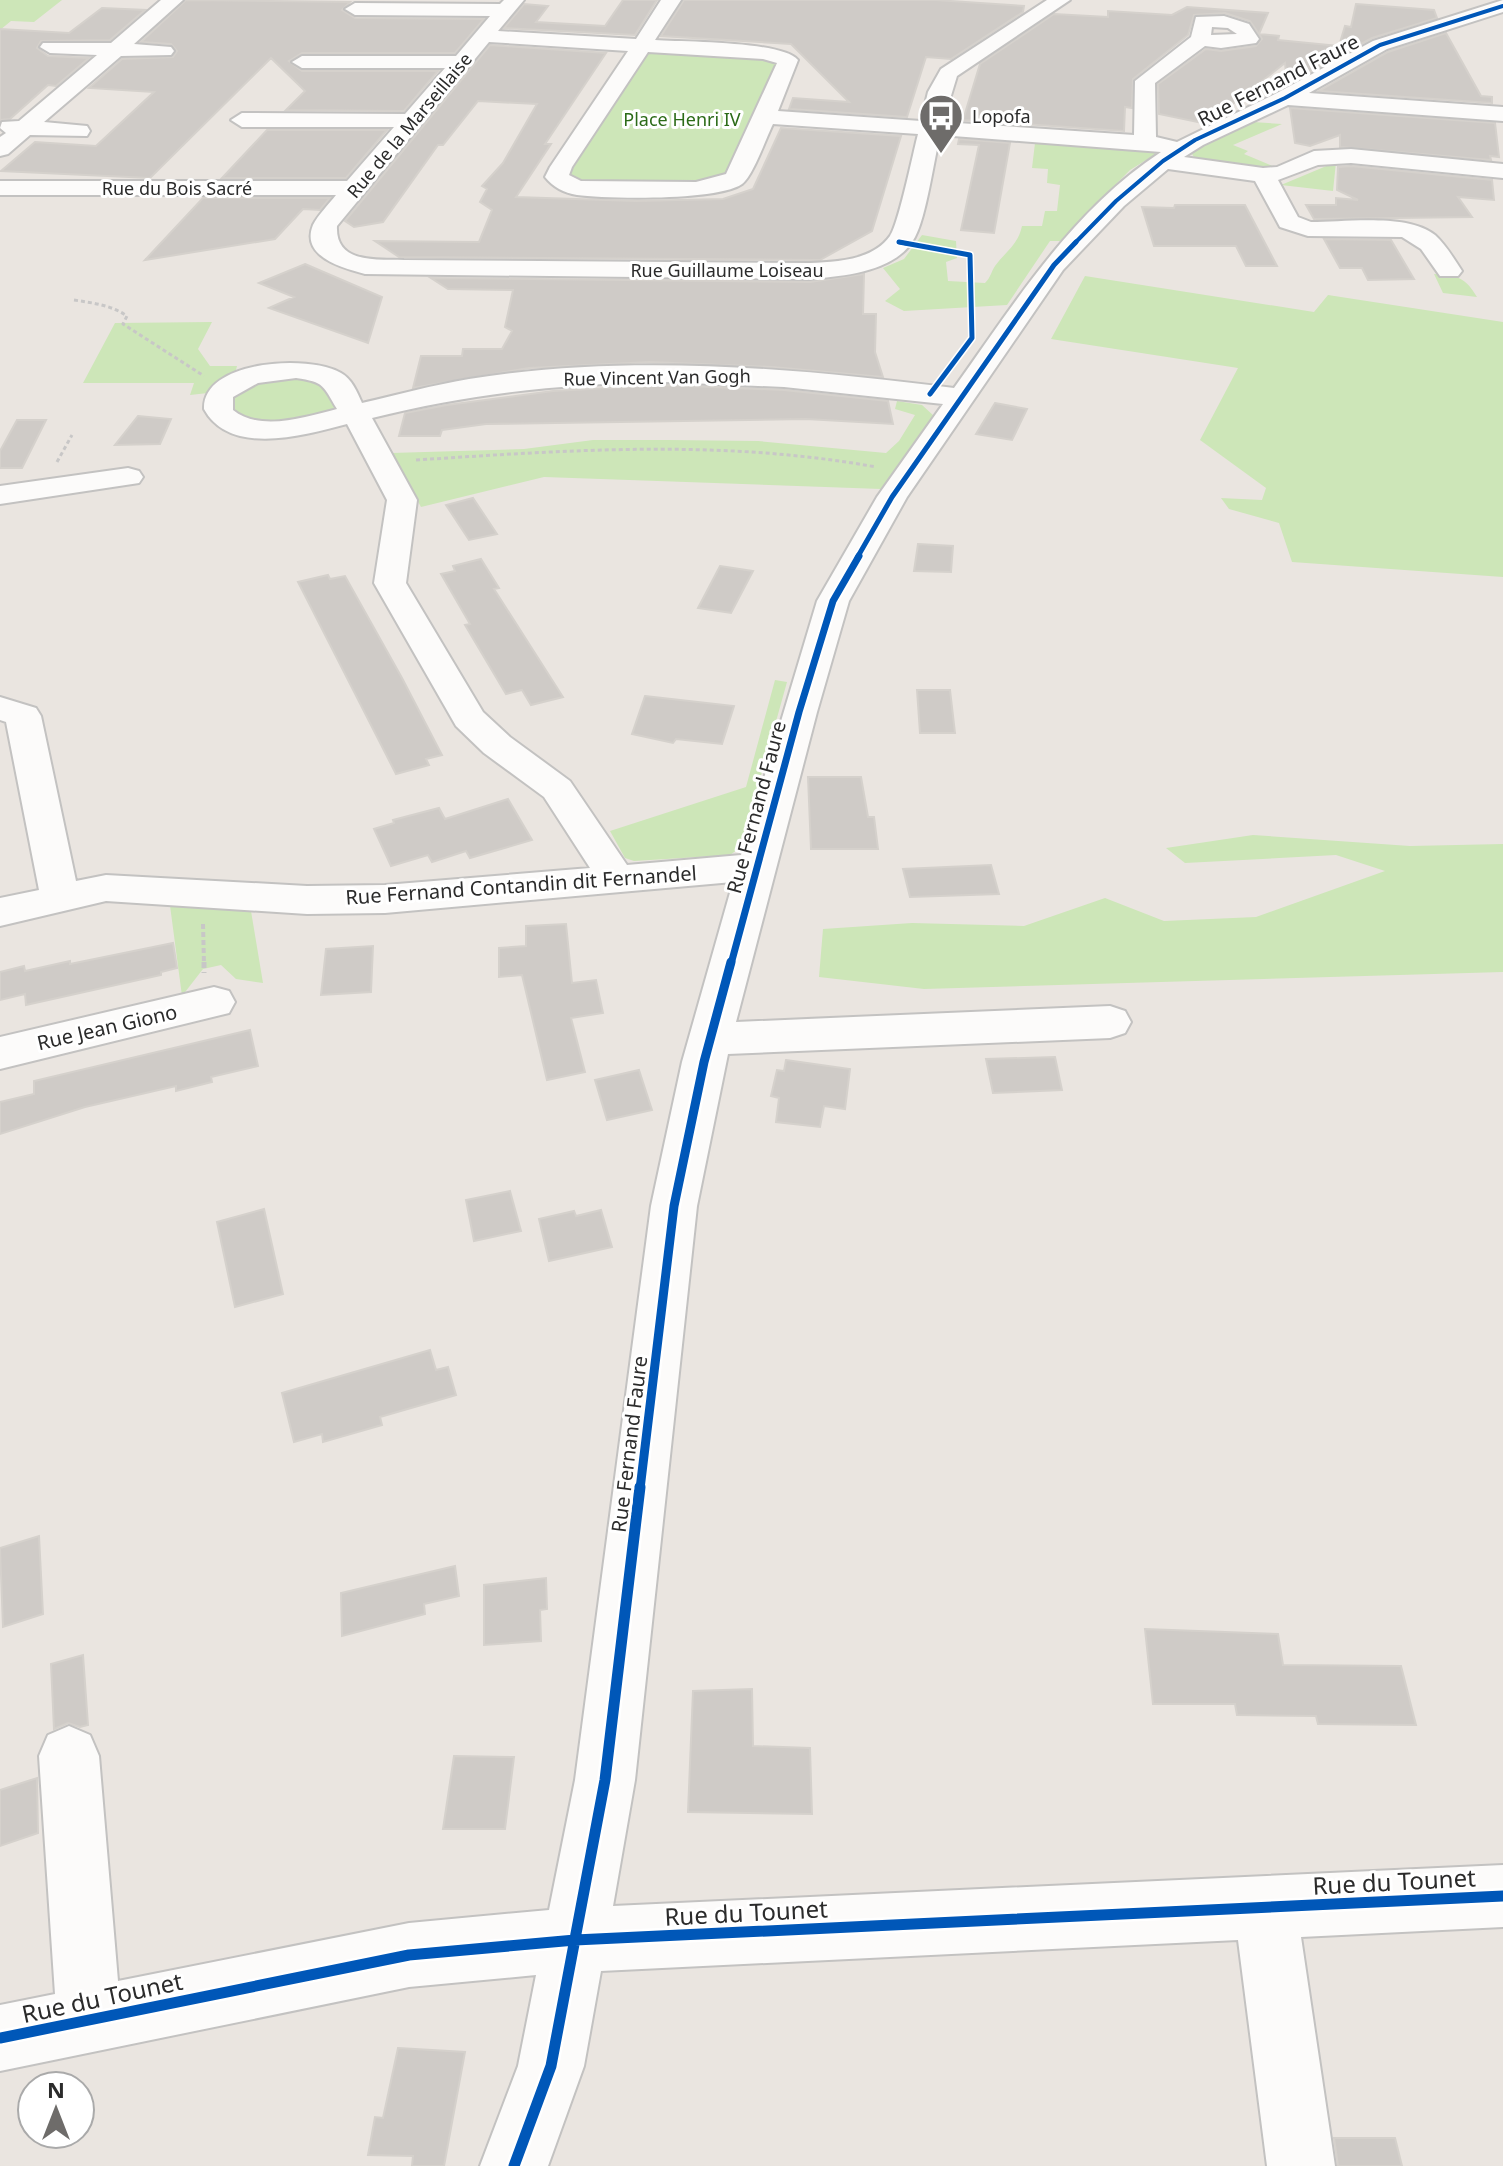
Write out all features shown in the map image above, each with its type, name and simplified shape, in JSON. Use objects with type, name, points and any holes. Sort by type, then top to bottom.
[{"type":"street","points":[[0,149],[173,0]]},
{"type":"street","points":[[483,36],[640,46],[765,53],[788,60],[736,178],[722,185],[696,189],[578,188],[557,177],[561,167],[640,46],[671,0]]},
{"type":"street","name":"Rue Guillaume Loiseau","points":[[334,256],[365,266],[404,268],[841,269],[875,260],[892,250],[904,236],[939,92],[948,73],[1060,0]]},
{"type":"street","points":[[355,9],[510,5]]},
{"type":"street","name":"Rue de la Marseillaise","points":[[334,256],[324,242],[325,226],[510,5]]},
{"type":"street","name":"Rue Fernand Faure","points":[[514,2166],[551,2066],[605,1780],[674,1206],[710,1039],[833,601],[908,474],[1054,265],[1163,151],[1285,98],[1380,45],[1503,6]]},
{"type":"street","points":[[1163,151],[1145,81],[1201,39]]},
{"type":"street","points":[[50,47],[164,51]]},
{"type":"street","points":[[302,62],[463,62]]},
{"type":"street","points":[[1285,98],[1503,114]]},
{"type":"street","points":[[765,117],[932,128],[1163,151],[1263,175],[1282,173],[1314,158],[1329,156],[1503,171]]},
{"type":"street","points":[[242,120],[413,121]]},
{"type":"street","points":[[0,126],[79,131]]},
{"type":"street","points":[[1263,175],[1289,222],[1308,229],[1340,230],[1445,264]]},
{"type":"street","name":"Rue du Bois Sacré","points":[[0,188],[354,188]]},
{"type":"street","points":[[225,390],[255,375],[276,371],[315,372],[340,386],[346,404],[355,413],[402,500],[390,583],[469,718],[497,745],[557,789],[616,878]]},
{"type":"street","name":"Rue Vincent Van Gogh","points":[[225,390],[217,401],[218,411],[225,420],[240,426],[281,429],[482,385],[644,374],[767,376],[962,398]]},
{"type":"street","points":[[0,495],[128,477]]},
{"type":"street","points":[[0,708],[23,716],[60,898]]},
{"type":"street","name":"Rue Fernand Contandin dit Fernandel","points":[[0,912],[106,888],[219,895],[385,899],[757,867]]},
{"type":"street","name":"Rue Jean Giono","points":[[0,1053],[211,1003]]},
{"type":"street","points":[[710,1039],[1110,1022]]},
{"type":"street","points":[[69,1756],[89,2020]]},
{"type":"street","name":"Rue du Tounet","points":[[0,2038],[409,1955],[575,1940],[1503,1896]]},
{"type":"street","points":[[1265,1907],[1301,2166]]},
{"type":"path","points":[[74,300],[106,304],[120,310],[127,316],[123,324],[225,390]]},
{"type":"path","points":[[381,462],[655,448],[746,451],[847,461],[908,474]]},
{"type":"path","points":[[211,1003],[201,930],[206,914],[219,895]]},
{"type":"green space","points":[[0,0],[62,0],[34,22],[11,21],[0,30]]},
{"type":"green space","name":"Place Henri IV","points":[[652,50],[759,55],[779,64],[729,178],[720,183],[582,184],[569,175],[644,53]]},
{"type":"green space","points":[[1253,122],[1282,124],[1233,145],[1248,151],[1244,154],[1275,167],[1264,170],[1196,160],[1192,154],[1196,149]]},
{"type":"green space","points":[[1035,143],[1146,149],[1156,154],[1130,170],[1060,241],[1050,241],[1007,305],[904,311],[885,301],[900,289],[883,268],[904,259],[922,235],[956,241],[957,258],[946,262],[948,281],[985,283],[1015,243],[1022,226],[1042,226],[1045,211],[1057,211],[1060,185],[1047,183],[1048,169],[1032,168]]},
{"type":"green space","points":[[1336,162],[1333,191],[1281,185]]},
{"type":"green space","points":[[1434,274],[1460,278],[1477,297],[1443,293]]},
{"type":"green space","points":[[1085,276],[1314,312],[1328,295],[1503,322],[1503,577],[1292,562],[1279,523],[1229,509],[1221,498],[1262,500],[1266,488],[1200,440],[1238,368],[1051,339]]},
{"type":"green space","points":[[212,322],[198,349],[210,366],[237,366],[234,377],[208,393],[190,395],[194,383],[83,383],[115,323]]},
{"type":"green space","points":[[277,374],[317,379],[340,409],[283,422],[257,421],[228,411],[230,391]]},
{"type":"green space","points":[[897,401],[922,405],[934,416],[881,489],[544,477],[421,507],[391,453],[524,449],[593,440],[669,440],[758,441],[886,453],[899,441],[915,415],[895,409]]},
{"type":"green space","points":[[775,680],[787,682],[741,847],[730,855],[634,861],[625,858],[610,831],[746,787]]},
{"type":"green space","points":[[1253,835],[1410,846],[1503,844],[1503,972],[924,989],[819,977],[823,929],[912,923],[1024,926],[1105,898],[1164,921],[1256,917],[1385,871],[1336,855],[1185,863],[1166,848]]},
{"type":"green space","points":[[169,898],[250,905],[263,983],[236,979],[221,965],[203,969],[182,996]]},
{"type":"building","points":[[186,0],[350,2],[342,10],[355,18],[484,19],[455,53],[302,53],[289,61],[302,71],[438,71],[404,111],[286,110],[305,91],[271,58],[150,178],[1,171],[35,142],[96,146],[154,92],[89,88],[122,59],[173,57],[177,51],[171,44],[141,42]]},
{"type":"building","points":[[623,0],[657,0],[635,35],[504,28],[524,4],[548,6],[536,22],[605,26]]},
{"type":"building","points":[[684,0],[936,0],[1024,6],[1023,12],[951,59],[926,57],[907,117],[789,109],[793,98],[849,102],[791,44],[661,36]]},
{"type":"building","points":[[1356,4],[1434,10],[1437,18],[1372,38],[1287,84],[1285,63],[1207,124],[1159,114],[1158,84],[1206,49],[1221,51],[1256,46],[1262,39],[1259,34],[1279,36],[1278,40],[1339,46],[1345,26],[1351,27]]},
{"type":"building","points":[[1187,7],[1268,13],[1259,34],[1250,21],[1225,13],[1194,15],[1188,35],[1133,79],[1132,108],[1125,107],[1124,131],[963,120],[980,64],[1054,14],[1108,17],[1108,11],[1172,15]]},
{"type":"building","points":[[102,8],[145,10],[110,40],[41,41],[37,48],[48,56],[89,58],[56,86],[48,85],[10,119],[0,120],[0,29],[69,33]]},
{"type":"building","points":[[1446,33],[1481,96],[1492,97],[1492,103],[1319,91],[1388,52]]},
{"type":"building","points":[[490,45],[606,53],[545,144],[551,144],[516,197],[636,201],[723,199],[753,189],[781,128],[901,136],[872,231],[820,260],[399,257],[375,241],[479,242],[492,210],[480,202],[487,189],[482,186],[503,163],[537,104],[478,101],[443,145],[438,145],[383,222],[354,227],[345,221]]},
{"type":"building","points":[[1290,108],[1495,123],[1499,157],[1490,156],[1491,160],[1340,147],[1340,135],[1310,146],[1295,143]]},
{"type":"building","points":[[267,130],[387,130],[346,178],[222,178]]},
{"type":"building","points":[[959,139],[1010,143],[994,233],[961,230],[979,145],[958,144]]},
{"type":"building","points":[[1338,167],[1492,180],[1494,200],[1458,197],[1472,217],[1314,219],[1306,205],[1336,205],[1336,198],[1358,200],[1337,190]]},
{"type":"building","points":[[203,198],[330,198],[320,210],[303,209],[275,239],[145,260]]},
{"type":"building","points":[[1175,205],[1245,205],[1277,266],[1246,266],[1236,246],[1154,246],[1142,207],[1174,208]]},
{"type":"building","points":[[1324,239],[1391,240],[1414,279],[1368,280],[1362,268],[1340,268]]},
{"type":"building","points":[[305,264],[382,297],[368,343],[269,308],[294,297],[259,283]]},
{"type":"building","points":[[864,274],[863,314],[876,314],[875,352],[883,377],[772,367],[650,362],[529,368],[413,388],[421,356],[462,356],[463,349],[502,349],[512,331],[505,327],[513,290],[448,289],[431,278],[810,282]]},
{"type":"building","points":[[665,385],[784,390],[888,401],[893,424],[806,419],[486,424],[442,430],[440,436],[399,436],[405,413],[553,391]]},
{"type":"building","points":[[995,403],[1027,409],[1012,440],[976,434]]},
{"type":"building","points":[[138,416],[171,419],[160,444],[115,445]]},
{"type":"building","points":[[17,420],[46,420],[22,468],[0,468],[0,451]]},
{"type":"building","points":[[473,498],[497,534],[469,540],[446,505]]},
{"type":"building","points":[[918,544],[953,546],[951,572],[914,571]]},
{"type":"building","points":[[481,559],[499,588],[494,589],[563,697],[531,705],[522,690],[506,694],[465,625],[470,624],[441,574],[455,571],[453,566]]},
{"type":"building","points":[[720,566],[753,571],[731,613],[698,608]]},
{"type":"building","points":[[328,575],[330,579],[345,576],[402,678],[442,755],[426,759],[429,765],[396,774],[298,582]]},
{"type":"building","points":[[917,690],[950,690],[955,733],[920,733]]},
{"type":"building","points":[[645,696],[734,706],[722,744],[676,739],[673,743],[632,734]]},
{"type":"building","points":[[808,777],[861,777],[868,817],[874,817],[878,849],[811,849]]},
{"type":"building","points":[[508,799],[532,840],[470,858],[466,851],[432,862],[428,855],[391,866],[374,829],[394,823],[393,820],[439,808],[445,819]]},
{"type":"building","points":[[991,865],[999,894],[910,897],[903,869]]},
{"type":"building","points":[[566,924],[572,983],[596,980],[603,1013],[571,1018],[585,1072],[547,1080],[522,975],[499,977],[499,948],[526,946],[526,926]]},
{"type":"building","points":[[173,943],[177,968],[161,972],[161,975],[26,1005],[25,994],[0,1000],[0,972],[24,966],[25,971],[70,961],[70,964]]},
{"type":"building","points":[[373,946],[371,992],[321,995],[326,949]]},
{"type":"building","points":[[250,1030],[258,1066],[211,1077],[212,1082],[176,1091],[176,1086],[85,1107],[0,1134],[0,1102],[34,1094],[34,1081]]},
{"type":"building","points":[[1055,1057],[1062,1090],[993,1093],[986,1059]]},
{"type":"building","points":[[786,1060],[850,1069],[845,1109],[824,1106],[820,1127],[776,1122],[779,1098],[771,1096],[777,1070],[784,1071]]},
{"type":"building","points":[[639,1070],[652,1110],[607,1120],[595,1080]]},
{"type":"building","points":[[510,1191],[521,1231],[474,1241],[466,1200]]},
{"type":"building","points":[[264,1209],[283,1294],[235,1307],[217,1222]]},
{"type":"building","points":[[601,1210],[612,1247],[549,1261],[539,1219],[574,1211],[576,1216]]},
{"type":"building","points":[[430,1350],[436,1370],[448,1367],[456,1395],[380,1417],[382,1425],[323,1442],[322,1434],[294,1442],[282,1393]]},
{"type":"building","points":[[39,1536],[43,1614],[3,1627],[0,1548]]},
{"type":"building","points":[[455,1566],[459,1596],[424,1604],[425,1614],[342,1636],[341,1593]]},
{"type":"building","points":[[546,1578],[547,1609],[540,1610],[541,1641],[484,1645],[484,1585]]},
{"type":"building","points":[[1145,1629],[1278,1634],[1283,1665],[1401,1666],[1416,1725],[1318,1724],[1316,1716],[1237,1715],[1235,1704],[1153,1704]]},
{"type":"building","points":[[83,1655],[88,1725],[80,1727],[68,1723],[54,1729],[51,1664]]},
{"type":"building","points":[[752,1689],[753,1746],[810,1748],[812,1814],[688,1812],[693,1691]]},
{"type":"building","points":[[454,1756],[514,1757],[505,1829],[443,1829]]},
{"type":"building","points":[[37,1778],[38,1833],[0,1846],[0,1790]]},
{"type":"building","points":[[398,2048],[465,2052],[444,2166],[412,2166],[413,2156],[368,2155],[375,2117],[383,2118]]},
{"type":"building","points":[[1334,2138],[1395,2138],[1402,2166],[1338,2166]]},
{"type":"cycle path","points":[[514,2166],[551,2066],[605,1780],[674,1206],[704,1062],[799,712],[833,601],[892,497],[1054,265],[1116,201],[1163,161],[1195,140],[1285,98],[1380,45],[1503,6]]},
{"type":"cycle path","points":[[899,242],[970,255],[972,338],[930,394]]},
{"type":"cycle path","points":[[0,2038],[409,1955],[575,1940],[1503,1896]]},
{"type":"place","name":"Lopofa","points":[[941,155]]}]
